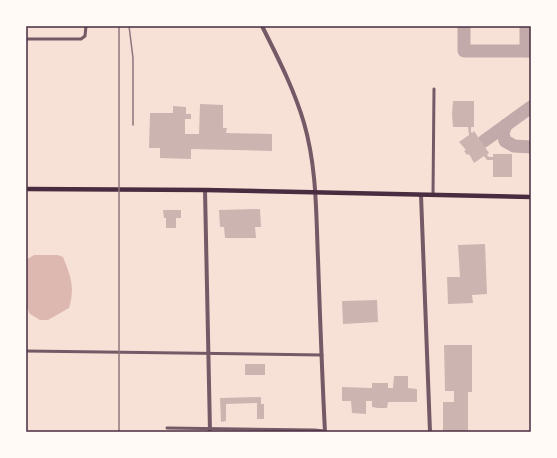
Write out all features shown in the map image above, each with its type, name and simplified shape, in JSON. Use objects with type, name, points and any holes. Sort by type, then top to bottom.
[{"type":"main road","points":[[26,189],[205,190],[531,197]]},
{"type":"street","points":[[26,39],[82,39],[85,36],[86,26]]},
{"type":"street","points":[[167,428],[210,430],[314,430],[324,432],[315,193],[308,141],[300,112],[290,85],[262,26]]},
{"type":"street","points":[[433,195],[434,89]]},
{"type":"street","points":[[205,190],[210,430]]},
{"type":"street","points":[[421,195],[430,432]]},
{"type":"street","points":[[26,351],[322,355]]},
{"type":"shaded area","points":[[34,255],[58,255],[63,257],[71,282],[72,294],[69,308],[48,320],[40,320],[30,314],[26,306],[26,260]]},
{"type":"building","points":[[453,101],[474,101],[474,127],[471,127],[471,132],[472,133],[474,131],[489,153],[487,155],[489,157],[493,157],[493,154],[512,154],[512,177],[493,177],[493,160],[487,160],[484,156],[474,163],[469,154],[467,155],[464,151],[466,150],[459,142],[469,135],[468,127],[453,127]]},
{"type":"building","points":[[200,104],[223,105],[223,128],[227,128],[226,133],[272,134],[272,151],[191,149],[191,159],[160,158],[160,148],[149,148],[150,113],[173,113],[173,106],[186,107],[186,114],[191,114],[191,119],[185,119],[185,134],[199,134]]},
{"type":"building","points":[[260,209],[261,227],[255,227],[256,238],[225,238],[224,227],[220,227],[219,210]]},
{"type":"building","points":[[163,210],[181,210],[181,218],[176,218],[176,228],[166,228],[166,218],[164,218]]},
{"type":"building","points":[[485,244],[487,294],[472,295],[473,303],[448,304],[447,277],[460,277],[458,245]]},
{"type":"building","points":[[377,300],[378,322],[343,324],[342,301]]},
{"type":"building","points":[[444,345],[472,345],[472,392],[468,392],[468,432],[443,432],[443,402],[454,402],[454,391],[445,391]]},
{"type":"building","points":[[245,364],[265,364],[265,375],[245,375]]},
{"type":"building","points":[[394,376],[408,376],[408,388],[417,389],[417,402],[388,402],[387,408],[378,408],[372,407],[372,401],[366,401],[366,414],[352,413],[351,401],[342,401],[342,387],[372,388],[372,383],[388,383],[388,388],[393,388]]},
{"type":"building","points":[[261,397],[261,404],[264,404],[264,419],[257,419],[257,403],[226,404],[226,421],[221,422],[220,398]]},
{"type":"taxiway","points":[[464,26],[464,51],[531,51]]},
{"type":"taxiway","points":[[526,26],[526,51]]},
{"type":"taxiway","points":[[484,141],[531,107]]},
{"type":"taxiway","points":[[506,125],[503,133],[505,141],[514,146],[531,147]]},
{"type":"railway","points":[[119,26],[119,432]]},
{"type":"railway","points":[[129,26],[133,58],[133,125]]}]
